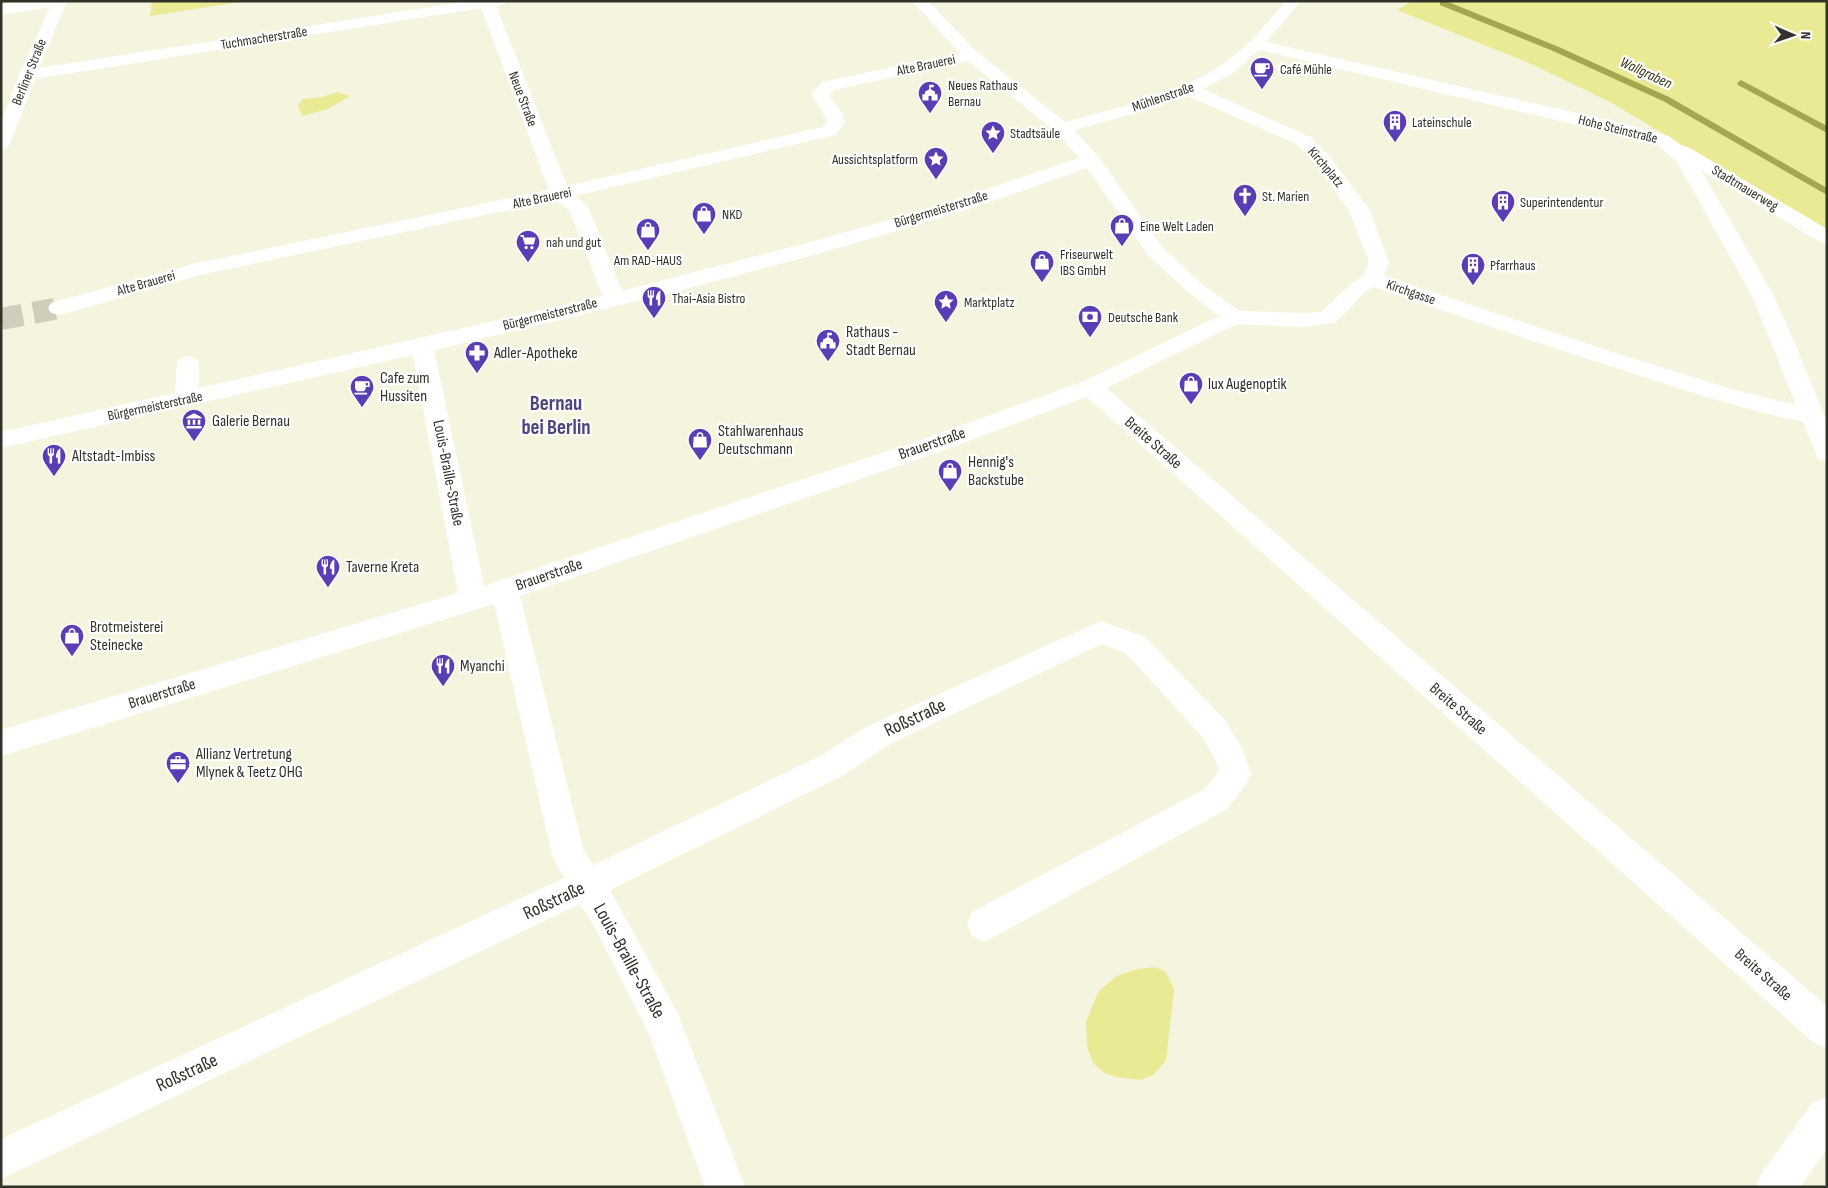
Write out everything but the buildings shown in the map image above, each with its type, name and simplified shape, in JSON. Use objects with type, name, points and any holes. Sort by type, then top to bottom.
[{"type":"street","points":[[1,10],[59,1]]},
{"type":"street","name":"Berliner Straße","points":[[1,144],[27,75],[59,1]]},
{"type":"street","points":[[919,1],[971,55],[1062,128],[1091,160],[1156,252],[1195,288],[1234,317]]},
{"type":"street","name":"Mühlenstraße","points":[[1062,128],[1190,90],[1226,69],[1256,44],[1294,1]]},
{"type":"street","name":"Tuchmacherstraße","points":[[27,75],[494,2]]},
{"type":"street","name":"Neue Straße","points":[[494,2],[560,194]]},
{"type":"street","name":"Hohe Steinstraße","points":[[1256,44],[1278,51],[1623,128],[1663,140],[1685,159],[1763,296],[1827,452]]},
{"type":"street","name":"Alte Brauerei","points":[[59,308],[197,269],[560,194],[829,131],[836,122],[832,112],[820,95],[828,86],[971,55]]},
{"type":"street","name":"Kirchplatz","points":[[1190,90],[1304,141],[1323,161],[1359,209],[1379,262],[1372,279]]},
{"type":"street","name":"Stadtmauerweg","points":[[1663,140],[1827,238]]},
{"type":"street","name":"Bürgermeisterstraße","points":[[1,440],[422,346],[614,298],[943,210],[1091,160]]},
{"type":"street","points":[[560,194],[578,207],[614,298]]},
{"type":"street","name":"Kirchgasse","points":[[1234,317],[1303,320],[1328,318],[1359,287],[1372,279],[1611,360],[1776,409],[1813,416]]},
{"type":"street","name":"Brauerstraße","points":[[1,743],[505,590],[927,447],[1090,387],[1234,317]]},
{"type":"street","name":"Louis-Braille-Straße","points":[[422,346],[473,599]]},
{"type":"street","points":[[188,364],[188,398]]},
{"type":"street","name":"Breite Straße","points":[[1090,387],[1827,1030]]},
{"type":"street","name":"Louis-Braille-Straße","points":[[505,590],[568,855],[586,886],[607,916],[664,1025],[725,1187]]},
{"type":"street","name":"Roßstraße","points":[[1,1160],[586,886],[831,766],[878,735],[1101,632],[1135,645],[1214,729],[1230,758],[1235,774],[1216,799],[984,924]]},
{"type":"street","points":[[1776,1187],[1827,1116]]},
{"type":"shaded area","points":[[152,1],[246,1],[150,16]]},
{"type":"shaded area","points":[[1412,1],[1827,1],[1827,231],[1610,102],[1529,63],[1397,10]]},
{"type":"shaded area","points":[[337,92],[350,96],[328,109],[302,116],[298,105],[303,99],[323,97]]},
{"type":"shaded area","points":[[1154,967],[1165,971],[1174,989],[1166,1061],[1153,1075],[1140,1080],[1115,1077],[1103,1072],[1093,1063],[1087,1046],[1086,1021],[1099,991],[1117,976],[1138,969]]},
{"type":"waterway","name":"Wallgraben","points":[[1443,3],[1556,49],[1666,99],[1827,192]]},
{"type":"waterway","name":"Wallgraben","points":[[1741,83],[1827,130]]},
{"type":"tunnel","points":[[1,319],[59,308]]},
{"type":"place","name":"Café Mühle","points":[[1262,90]]},
{"type":"place","name":"Neues Rathaus Bernau","points":[[930,114]]},
{"type":"place","name":"Lateinschule","points":[[1395,143]]},
{"type":"place","name":"Stadtsäule","points":[[993,154]]},
{"type":"place","name":"Aussichtsplatform","points":[[936,180]]},
{"type":"place","name":"St. Marien","points":[[1245,217]]},
{"type":"place","name":"Superintendentur","points":[[1503,223]]},
{"type":"place","name":"NKD","points":[[704,235]]},
{"type":"place","name":"Eine Welt Laden","points":[[1122,247]]},
{"type":"place","name":"Am RAD-HAUS","points":[[648,251]]},
{"type":"place","name":"nah und gut","points":[[528,263]]},
{"type":"place","name":"Friseurwelt IBS GmbH","points":[[1042,283]]},
{"type":"place","name":"Pfarrhaus","points":[[1473,286]]},
{"type":"place","name":"Thai-Asia Bistro","points":[[654,319]]},
{"type":"place","name":"Marktplatz","points":[[946,323]]},
{"type":"place","name":"Deutsche Bank","points":[[1090,338]]},
{"type":"place","name":"Rathaus - Stadt Bernau","points":[[828,362]]},
{"type":"place","name":"Adler-Apotheke","points":[[477,374]]},
{"type":"place","name":"lux Augenoptik","points":[[1191,405]]},
{"type":"place","name":"Cafe zum Hussiten","points":[[362,408]]},
{"type":"place","name":"Galerie Bernau","points":[[194,442]]},
{"type":"place","name":"Stahlwarenhaus Deutschmann","points":[[700,461]]},
{"type":"place","name":"Altstadt-Imbiss","points":[[54,477]]},
{"type":"place","name":"Hennig's Backstube","points":[[950,492]]},
{"type":"place","name":"Taverne Kreta","points":[[328,588]]},
{"type":"place","name":"Brotmeisterei Steinecke","points":[[72,657]]},
{"type":"place","name":"Myanchi","points":[[443,687]]},
{"type":"place","name":"Allianz Vertretung Mlynek & Teetz OHG","points":[[178,784]]},
{"type":"district","name":"Bernau bei Berlin","points":[[556,415]]}]
